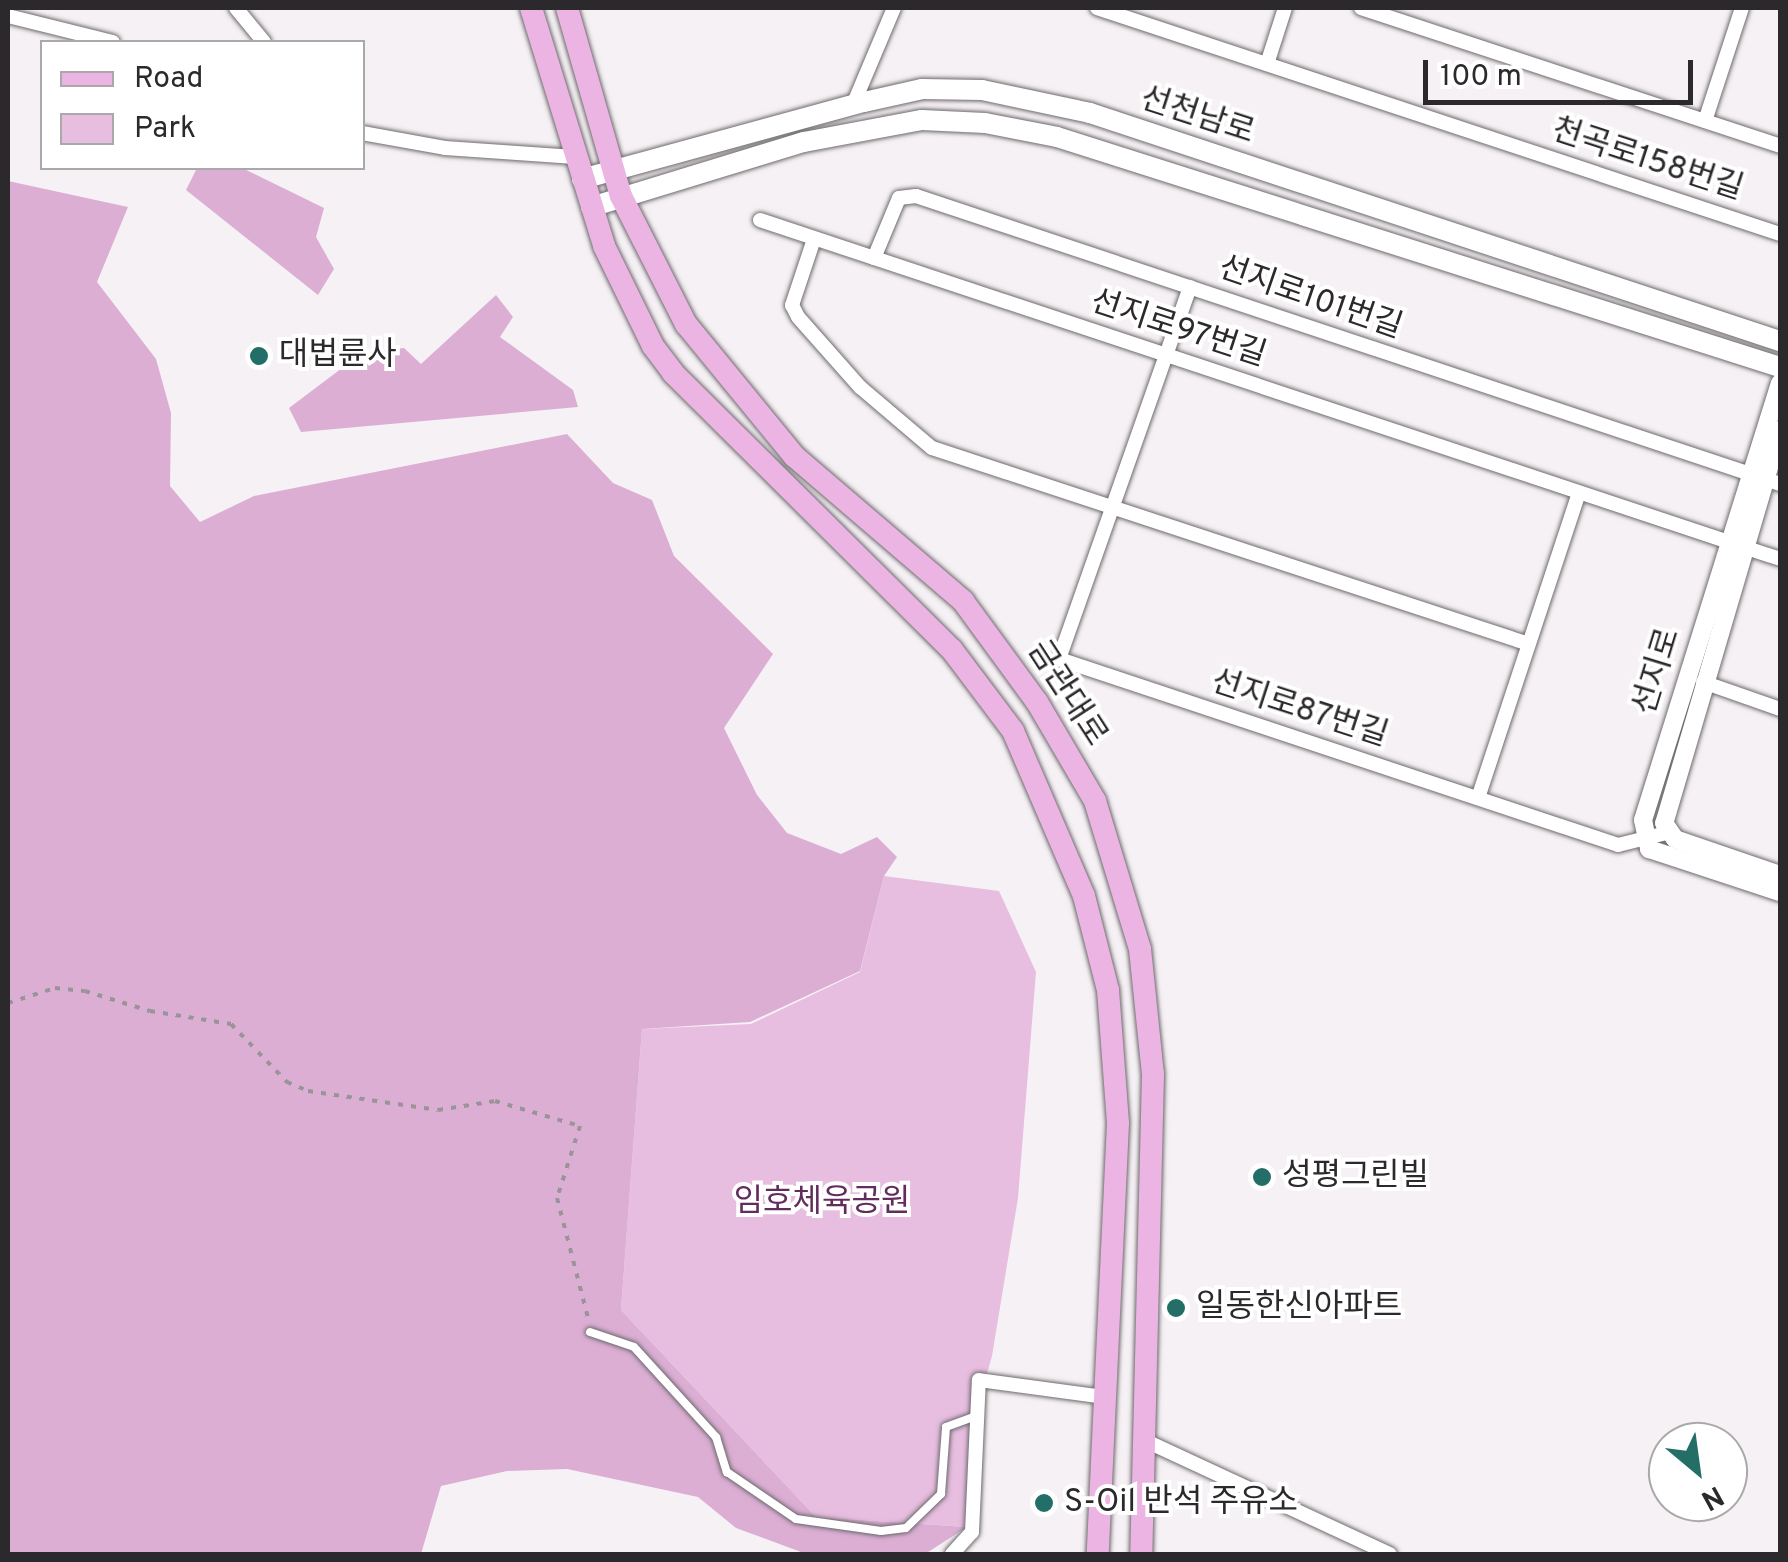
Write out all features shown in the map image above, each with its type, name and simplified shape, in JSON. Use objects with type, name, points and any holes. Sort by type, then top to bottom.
[{"type":"main road","name":"금관대로","points":[[531,8],[592,207],[620,279],[672,374],[952,650],[1013,731],[1052,811],[1084,896],[1108,990],[1118,1123],[1098,1554]]},
{"type":"main road","points":[[546,8],[559,45],[575,38]]},
{"type":"main road","name":"금관대로","points":[[567,8],[621,196],[686,324],[794,456],[963,601],[1036,702],[1095,802],[1140,950],[1153,1074],[1140,1554]]},
{"type":"main road","name":"선천남로","points":[[578,168],[612,170],[922,90],[982,90],[1090,113],[1780,341]]},
{"type":"main road","name":"선천남로","points":[[592,207],[804,142],[922,120],[984,123],[1057,136],[1780,368]]},
{"type":"street","points":[[236,8],[262,40]]},
{"type":"street","points":[[853,106],[894,8]]},
{"type":"street","name":"천곡로158번길","points":[[1097,8],[1780,234]]},
{"type":"street","points":[[1267,64],[1285,8]]},
{"type":"street","points":[[1362,8],[1780,146]]},
{"type":"street","points":[[1705,121],[1742,8]]},
{"type":"street","points":[[8,16],[105,40]]},
{"type":"street","points":[[365,134],[578,168]]},
{"type":"street","name":"선지로101번길","points":[[874,258],[899,198],[916,196],[1766,480]]},
{"type":"street","name":"선지로97번길","points":[[760,220],[1780,559]]},
{"type":"street","points":[[814,238],[792,305],[798,318],[909,433],[932,448],[1111,511],[1529,644]]},
{"type":"street","name":"선지로87번길","points":[[1190,288],[1060,659],[1618,845],[1670,832]]},
{"type":"street","name":"선지로","points":[[1766,480],[1780,382]]},
{"type":"street","name":"선지로","points":[[1647,840],[1643,820],[1737,545],[1766,480],[1780,430]]},
{"type":"street","points":[[1478,798],[1579,493]]},
{"type":"street","name":"선지로","points":[[1670,832],[1664,823],[1737,545]]},
{"type":"street","points":[[1704,682],[1780,709]]},
{"type":"street","points":[[1670,832],[1675,839],[1780,875]]},
{"type":"street","points":[[1647,840],[1649,849],[1780,892]]},
{"type":"street","points":[[952,1554],[972,1532],[979,1380],[1104,1397]]},
{"type":"street","points":[[1144,1440],[1390,1554]]},
{"type":"lane","points":[[590,1332],[634,1347],[716,1436],[727,1472],[796,1519],[881,1531],[906,1528],[941,1494],[946,1427],[976,1416]]},
{"type":"path","points":[[8,1003],[55,988],[85,991],[150,1011],[231,1024],[287,1082],[308,1091],[438,1110],[494,1101],[580,1126],[557,1198],[590,1332]]},
{"type":"green space","name":"임호체육공원","points":[[884,876],[999,891],[1036,972],[1018,1198],[992,1356],[969,1436],[967,1527],[816,1517],[621,1310],[642,1029],[751,1024],[860,972]]},
{"type":"shaded area","points":[[196,170],[246,170],[324,208],[316,237],[334,269],[318,295],[186,190]]},
{"type":"shaded area","points":[[8,181],[128,207],[97,282],[156,359],[171,413],[170,486],[200,522],[254,496],[567,434],[613,483],[652,500],[674,556],[773,654],[724,728],[757,795],[787,833],[841,854],[877,837],[897,857],[884,876],[860,971],[750,1022],[642,1029],[621,1310],[816,1517],[967,1527],[925,1554],[801,1552],[736,1528],[698,1497],[567,1469],[507,1471],[441,1486],[421,1554],[8,1554]]},
{"type":"shaded area","points":[[496,295],[513,317],[500,337],[573,390],[578,407],[301,432],[289,408],[362,353],[404,348],[421,364]]},
{"type":"place","name":"대법륜사","points":[[259,356]]},
{"type":"place","name":"성평그린빌","points":[[1262,1177]]},
{"type":"place","name":"일동한신아파트","points":[[1176,1308]]},
{"type":"place","name":"S-Oil 반석 주유소","points":[[1044,1503]]}]
